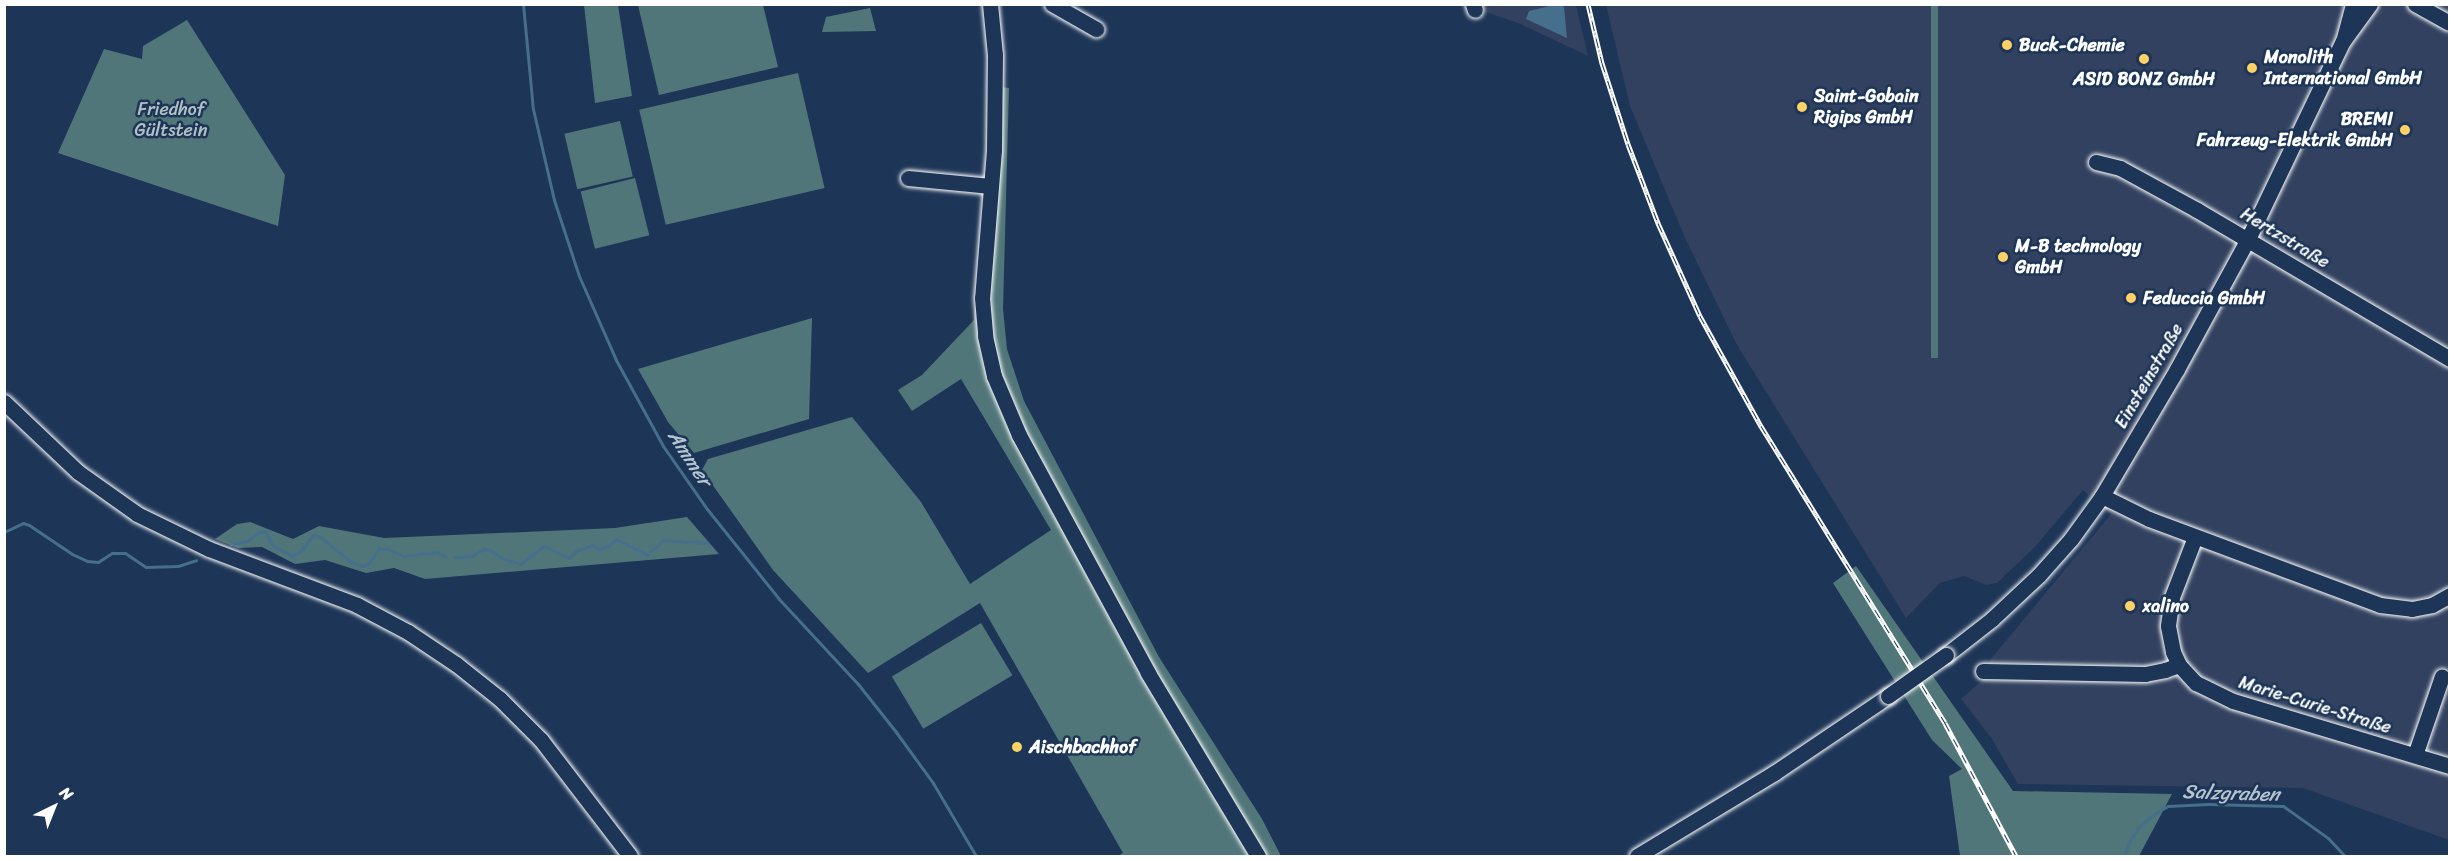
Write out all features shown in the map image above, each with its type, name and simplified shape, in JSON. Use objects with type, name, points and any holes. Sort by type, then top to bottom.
[{"type":"street","points":[[1052,4],[1096,29]]},
{"type":"street","name":"Einsteinstraße","points":[[2343,41],[2353,4]]},
{"type":"street","name":"Einsteinstraße","points":[[1637,856],[1793,760],[1946,655],[1992,619],[2039,575],[2071,539],[2102,496],[2177,369],[2248,239],[2343,41],[2370,4]]},
{"type":"street","points":[[2415,4],[2449,22]]},
{"type":"street","points":[[2431,4],[2449,22]]},
{"type":"street","points":[[991,12],[995,83],[991,186],[983,274],[983,318],[989,357],[1000,394],[1019,435],[1149,673],[1258,856]]},
{"type":"street","name":"Hertzstraße","points":[[2096,162],[2120,168],[2248,239],[2450,359]]},
{"type":"street","points":[[908,178],[991,186]]},
{"type":"street","points":[[4,402],[78,472],[137,514],[209,549],[357,605],[408,632],[456,664],[500,699],[541,740],[630,856]]},
{"type":"street","points":[[2102,496],[2122,507],[2195,537],[2390,608],[2422,607],[2450,595]]},
{"type":"street","name":"Marie-Curie-Straße","points":[[2195,537],[2168,612],[2170,639],[2179,665],[2196,683],[2217,695],[2450,766]]},
{"type":"street","points":[[1983,671],[2145,674],[2179,665]]},
{"type":"street","points":[[2415,755],[2442,676]]},
{"type":"shaded area","points":[[1558,4],[1564,7],[1567,38],[1526,19],[1529,11]]},
{"type":"shaded area","points":[[1479,5],[1576,5],[1588,56],[1518,23],[1480,10]]},
{"type":"shaded area","points":[[1606,5],[2449,5],[2449,840],[2303,788],[2018,784],[1992,739],[1961,699],[1985,678],[1990,660],[2111,514],[2083,490],[2034,548],[1997,583],[1986,585],[1964,576],[1940,583],[1906,618],[1737,345],[1685,238],[1630,106]]},
{"type":"green space","points":[[584,5],[618,5],[632,96],[595,103]]},
{"type":"green space","points":[[638,5],[763,5],[778,67],[659,95]]},
{"type":"green space","points":[[1931,5],[1938,5],[1938,358],[1931,358]]},
{"type":"green space","points":[[870,8],[876,31],[822,32],[826,17]]},
{"type":"green space","name":"Friedhof Gültstein","points":[[187,20],[285,175],[278,226],[58,153],[104,49],[142,59],[143,46]]},
{"type":"green space","points":[[798,73],[825,188],[666,225],[639,110]]},
{"type":"green space","points":[[992,86],[1009,88],[1003,309],[1007,349],[1024,401],[1159,657],[1262,819],[1281,856],[1118,856],[1123,853],[980,603],[868,673],[773,570],[702,470],[708,459],[852,417],[921,502],[970,584],[1051,530],[961,379],[912,411],[898,390],[922,375],[974,320]]},
{"type":"green space","points":[[620,121],[633,177],[577,189],[564,134]]},
{"type":"green space","points":[[635,178],[649,235],[595,249],[581,192]]},
{"type":"green space","points":[[812,318],[809,419],[694,453],[668,422],[638,369]]},
{"type":"green space","points":[[687,517],[719,554],[425,579],[394,568],[366,573],[325,560],[295,564],[262,547],[238,548],[215,539],[237,524],[250,522],[293,539],[319,526],[384,538],[615,528]]},
{"type":"green space","points":[[1856,566],[2013,791],[2172,794],[2139,856],[1960,856],[1949,776],[1962,769],[1932,740],[1833,583]]},
{"type":"green space","points":[[981,623],[1012,675],[923,729],[892,677]]},
{"type":"waterway","name":"Ammer","points":[[523,4],[533,109],[554,200],[579,276],[616,360],[663,446],[707,509],[779,599],[858,684],[896,732],[933,783],[976,856]]},
{"type":"waterway","points":[[4,532],[23,523],[29,525],[72,554],[87,561],[98,562],[112,553],[125,553],[146,567],[178,566],[196,560]]},
{"type":"waterway","points":[[231,544],[247,541],[259,532],[265,531],[272,545],[292,556],[301,551],[313,535],[320,537],[351,562],[362,566],[368,564],[379,549],[388,549],[403,556],[437,552],[446,557]]},
{"type":"waterway","points":[[455,557],[472,556],[483,549],[520,564],[544,546],[569,558],[576,551],[592,545],[599,549],[608,546],[616,539],[647,555],[663,540],[708,543]]},
{"type":"waterway","name":"Salzgraben","points":[[2124,856],[2130,840],[2139,827],[2154,814],[2168,806],[2208,804],[2283,806],[2328,838],[2345,856]]},
{"type":"railway","points":[[1588,4],[1602,63],[1628,144],[1658,223],[1700,316],[1761,426],[1945,723],[2016,856]]},
{"type":"place","name":"Buck-Chemie","points":[[2007,45]]},
{"type":"place","name":"ASID BONZ GmbH","points":[[2144,59]]},
{"type":"place","name":"Monolith International GmbH","points":[[2252,68]]},
{"type":"place","name":"Saint-Gobain Rigips GmbH","points":[[1802,107]]},
{"type":"place","name":"BREMI Fahrzeug-Elektrik GmbH","points":[[2405,130]]},
{"type":"place","name":"M-B technology GmbH","points":[[2003,257]]},
{"type":"place","name":"Feduccia GmbH","points":[[2131,298]]},
{"type":"place","name":"xalino","points":[[2130,606]]},
{"type":"place","name":"Aischbachhof","points":[[1017,747]]}]
